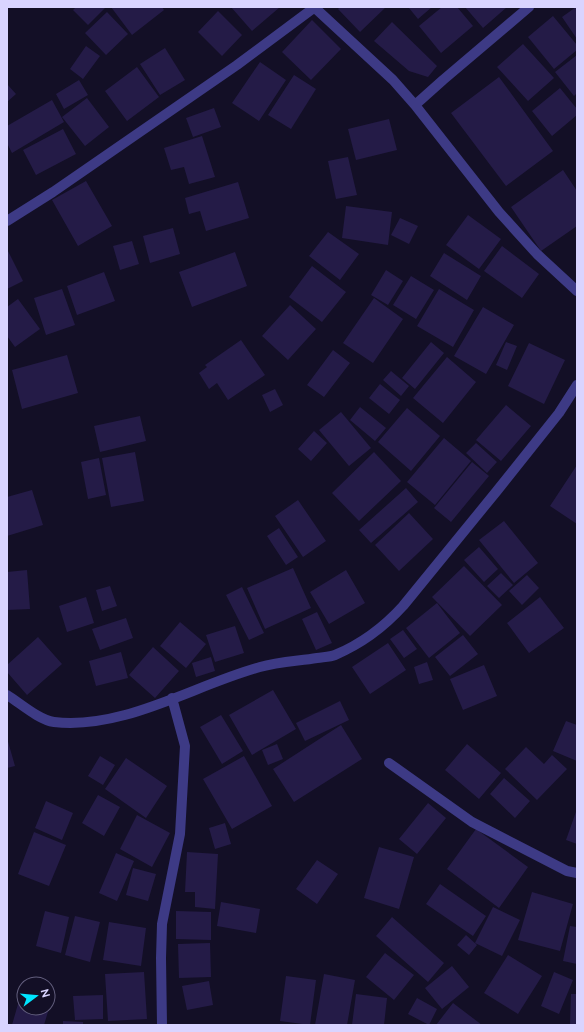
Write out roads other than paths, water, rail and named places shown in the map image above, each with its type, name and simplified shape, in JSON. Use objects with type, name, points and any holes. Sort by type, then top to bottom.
[{"type":"street","points":[[7,221],[53,192],[237,65],[314,7],[393,80],[415,105],[499,212],[537,254],[577,291]]},
{"type":"street","points":[[415,105],[529,7]]},
{"type":"street","points":[[7,695],[40,716],[53,722],[89,722],[138,712],[224,678],[261,666],[334,656],[366,640],[392,618],[403,606],[554,419],[577,385]]},
{"type":"street","points":[[162,1025],[162,924],[180,834],[185,746],[172,698]]},
{"type":"street","points":[[390,763],[472,822],[567,872],[577,873]]}]
